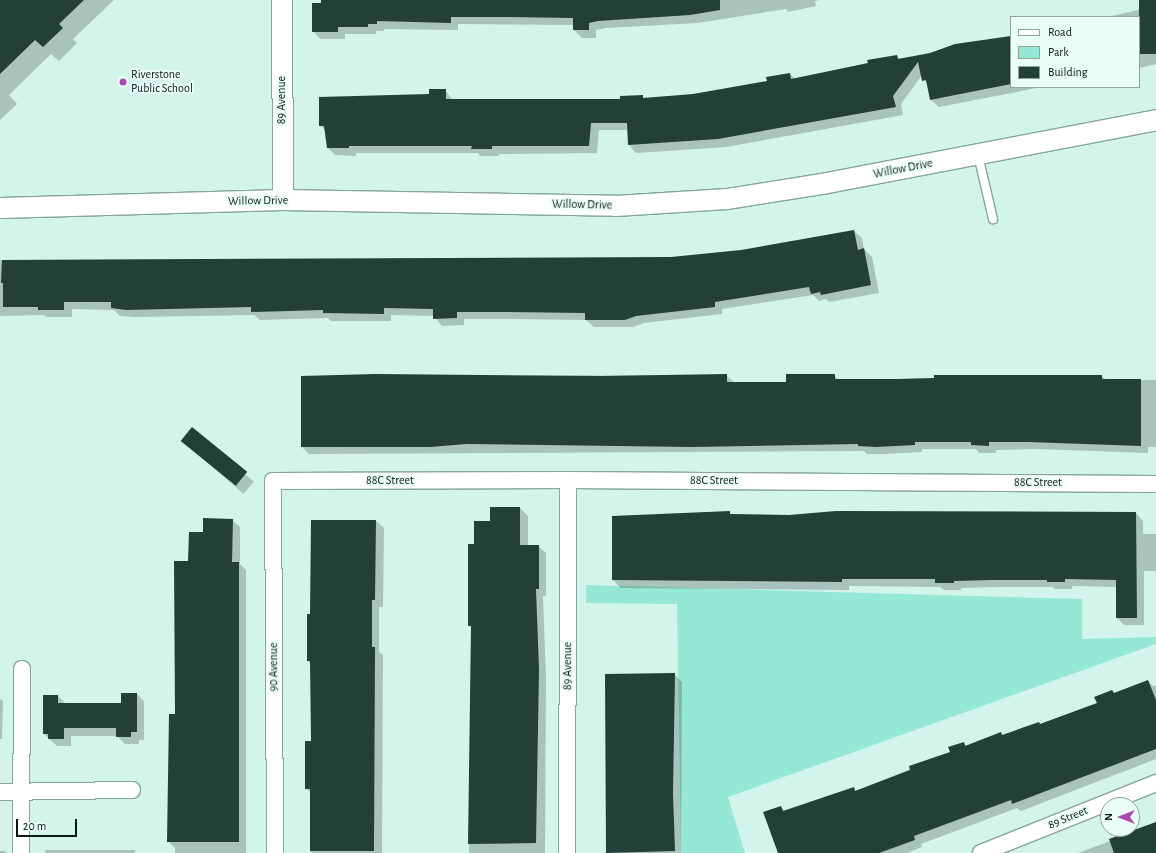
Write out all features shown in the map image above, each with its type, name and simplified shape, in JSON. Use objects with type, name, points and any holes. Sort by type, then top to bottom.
[{"type":"street","name":"89 Avenue","points":[[282,0],[283,200]]},
{"type":"street","name":"Willow Drive","points":[[0,208],[283,200],[616,206],[727,199],[800,188],[1156,120]]},
{"type":"street","name":"89 Avenue","points":[[567,853],[568,480]]},
{"type":"street","name":"88C Street","points":[[273,481],[568,480],[1156,484]]},
{"type":"street","name":"90 Avenue","points":[[273,481],[275,853]]},
{"type":"street","points":[[22,669],[22,853]]},
{"type":"street","name":"89 Street","points":[[986,852],[1156,783]]},
{"type":"street","points":[[0,792],[132,790]]},
{"type":"lane","points":[[978,155],[993,219]]},
{"type":"green space","points":[[586,585],[1082,599],[1082,639],[1156,637],[1156,644],[728,797],[745,853],[681,853],[677,604],[586,603]]},
{"type":"building","points":[[0,0],[84,0],[59,24],[63,28],[43,47],[35,40],[0,74]]},
{"type":"building","points":[[321,0],[720,0],[720,10],[690,15],[598,21],[589,23],[589,30],[573,30],[573,18],[451,17],[451,23],[377,21],[377,24],[368,24],[368,27],[338,27],[338,32],[312,32],[312,3],[321,3]]},
{"type":"building","points":[[1139,0],[1156,0],[1156,54],[1140,54]]},
{"type":"building","points":[[1010,36],[1010,84],[930,100],[926,80],[922,81],[918,62],[893,96],[896,107],[718,139],[628,145],[627,123],[591,123],[589,146],[492,146],[492,149],[471,149],[472,146],[349,146],[349,148],[327,148],[324,126],[319,126],[319,97],[429,94],[429,89],[446,89],[446,99],[620,99],[620,96],[643,95],[643,98],[693,94],[767,81],[766,77],[790,73],[791,79],[868,63],[867,60],[897,55],[898,59],[930,53],[955,44]]},
{"type":"building","points":[[854,230],[858,250],[864,248],[871,285],[821,295],[820,292],[811,294],[809,287],[715,302],[715,307],[636,316],[625,320],[585,320],[585,313],[502,312],[457,312],[457,318],[433,319],[433,309],[384,308],[384,314],[323,313],[323,310],[251,312],[251,307],[126,310],[111,308],[111,302],[64,302],[64,310],[38,310],[38,307],[3,307],[3,283],[1,283],[2,260],[671,257],[741,250]]},
{"type":"building","points":[[375,374],[602,376],[727,374],[727,382],[786,382],[786,374],[835,374],[835,379],[934,378],[934,375],[1102,375],[1102,379],[1141,379],[1141,446],[989,442],[989,446],[971,445],[971,442],[915,442],[915,445],[876,447],[858,446],[858,444],[691,447],[467,444],[430,447],[301,447],[301,376]]},
{"type":"building","points":[[192,427],[247,472],[236,486],[181,441]]},
{"type":"building","points":[[490,507],[520,507],[520,545],[539,545],[539,589],[536,589],[539,669],[536,843],[468,844],[471,626],[468,626],[468,544],[474,544],[474,521],[490,521]]},
{"type":"building","points":[[730,511],[730,514],[789,515],[836,511],[1136,512],[1137,618],[1116,618],[1116,580],[1065,579],[1065,582],[1047,582],[1047,580],[991,580],[935,583],[935,579],[842,579],[842,582],[612,580],[612,516]]},
{"type":"building","points":[[203,518],[233,519],[232,562],[239,562],[239,842],[167,842],[169,714],[175,714],[174,561],[188,561],[189,532],[203,532]]},
{"type":"building","points":[[311,520],[376,520],[375,600],[372,600],[372,647],[375,647],[374,851],[310,851],[310,789],[305,789],[305,741],[311,741],[310,661],[307,661],[307,614],[310,614]]},
{"type":"building","points":[[675,673],[673,794],[675,851],[606,853],[605,674]]},
{"type":"building","points":[[1148,680],[1156,700],[1156,749],[1012,804],[1011,800],[914,836],[915,840],[879,853],[778,853],[763,812],[781,806],[783,811],[854,787],[855,791],[910,770],[909,766],[950,752],[948,747],[964,742],[965,746],[1001,732],[1002,735],[1039,722],[1040,724],[1097,703],[1094,697],[1112,690],[1114,693]]},
{"type":"building","points":[[121,693],[137,693],[137,732],[131,732],[131,737],[116,737],[116,728],[64,728],[64,739],[48,739],[48,734],[43,734],[43,695],[58,695],[58,703],[121,703]]},
{"type":"building","points":[[1156,822],[1156,853],[1114,853],[1109,839],[1115,837],[1140,837],[1140,828]]},
{"type":"place","name":"Riverstone Public School","points":[[123,82]]}]
